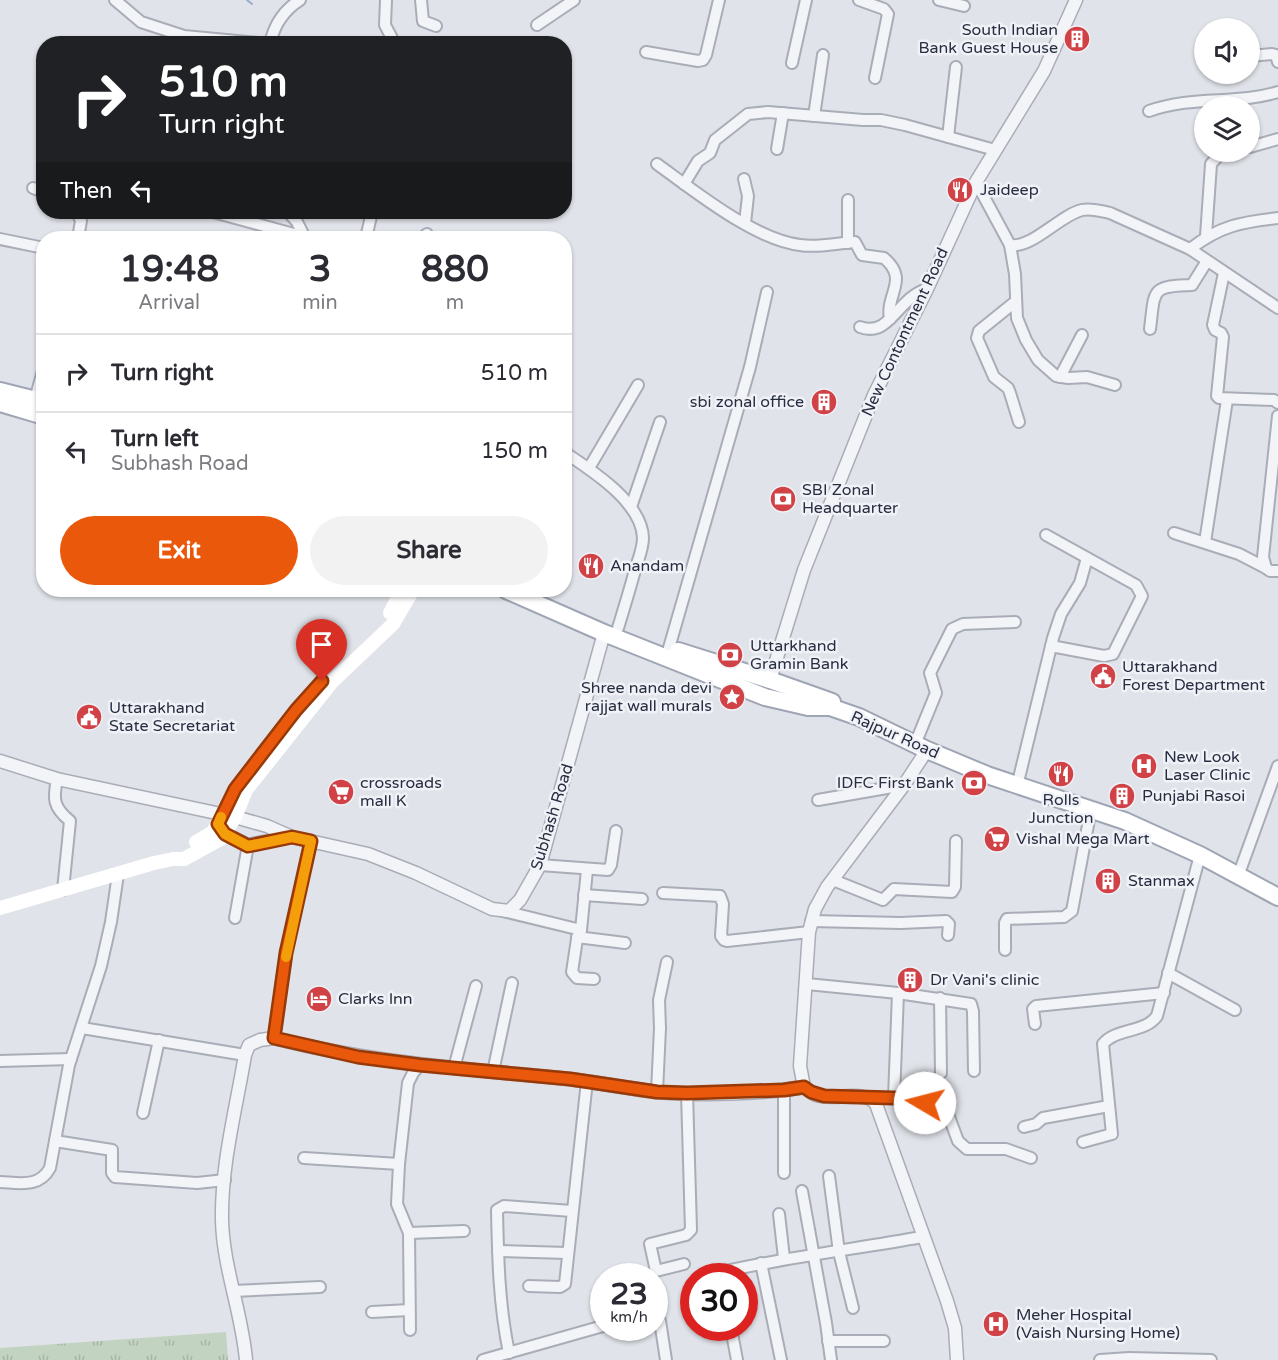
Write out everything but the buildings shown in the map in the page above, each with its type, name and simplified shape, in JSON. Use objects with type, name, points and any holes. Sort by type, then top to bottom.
[{"type":"main road","points":[[0,391],[36,406]]},
{"type":"main road","points":[[0,402],[36,407]]},
{"type":"main road","points":[[0,908],[173,859],[184,859],[222,838],[235,789],[296,710],[335,668],[374,632],[398,597]]},
{"type":"main road","points":[[225,822],[246,790],[332,682],[393,624],[409,597]]},
{"type":"main road","name":"Rajpur Road","points":[[524,597],[611,630],[767,682]]},
{"type":"main road","name":"Rajpur Road","points":[[547,597],[611,630],[767,682],[808,707],[830,707],[984,767],[1107,805],[1166,830],[1278,887]]},
{"type":"main road","name":"Rajpur Road","points":[[922,743],[987,775],[1135,825],[1200,855],[1278,897]]},
{"type":"street","points":[[115,0],[141,22],[184,36]]},
{"type":"street","points":[[271,36],[280,18],[300,0]]},
{"type":"street","points":[[386,0],[385,25],[391,36]]},
{"type":"street","points":[[421,0],[423,21],[436,26]]},
{"type":"street","points":[[537,25],[574,0]]},
{"type":"street","points":[[646,52],[703,60],[719,0]]},
{"type":"street","points":[[792,63],[806,0]]},
{"type":"street","points":[[859,0],[884,9],[888,14],[875,78]]},
{"type":"street","points":[[939,0],[964,6]]},
{"type":"street","name":"New Contontment Road","points":[[767,682],[804,570],[859,430],[890,360],[927,289],[976,182],[1044,71],[1056,49],[1076,0]]},
{"type":"street","points":[[1260,55],[1274,54],[1278,62]]},
{"type":"street","points":[[813,116],[823,55]]},
{"type":"street","points":[[948,137],[956,67]]},
{"type":"street","points":[[1149,111],[1179,103],[1259,96],[1278,92]]},
{"type":"street","points":[[684,184],[698,162],[710,153],[715,140],[748,114],[768,112],[881,120],[995,150]]},
{"type":"street","points":[[777,149],[783,113]]},
{"type":"street","points":[[1260,144],[1278,140]]},
{"type":"street","points":[[1206,236],[1213,162]]},
{"type":"street","points":[[657,165],[724,212],[773,237],[795,245],[855,247]]},
{"type":"street","points":[[744,180],[748,203],[745,223]]},
{"type":"street","points":[[976,182],[1010,245],[1016,274],[1015,302],[1020,327],[1033,354],[1049,371],[1060,377],[1087,377],[1115,385]]},
{"type":"street","points":[[848,201],[855,247],[865,256],[884,258],[895,272],[896,286],[889,305],[890,319]]},
{"type":"street","points":[[1010,245],[1015,246],[1027,241],[1082,210],[1110,213],[1190,249],[1278,308]]},
{"type":"street","points":[[1190,249],[1206,236],[1237,223],[1278,218]]},
{"type":"street","points":[[238,219],[280,231]]},
{"type":"street","points":[[0,239],[36,246]]},
{"type":"street","points":[[1150,329],[1154,298],[1160,288],[1192,285],[1208,261]]},
{"type":"street","points":[[1224,273],[1213,327],[1223,337],[1216,392],[1219,398],[1227,400],[1274,400],[1278,404]]},
{"type":"street","points":[[860,327],[877,329],[890,319],[910,297],[927,289]]},
{"type":"street","points":[[669,648],[750,367],[767,292]]},
{"type":"street","points":[[1015,302],[979,331],[977,338],[994,377],[1008,388],[1018,422]]},
{"type":"street","points":[[1060,377],[1082,335]]},
{"type":"street","points":[[589,468],[638,385]]},
{"type":"street","points":[[1205,543],[1227,400]]},
{"type":"street","points":[[1266,568],[1263,557],[1278,416]]},
{"type":"street","points":[[631,507],[660,422]]},
{"type":"street","points":[[572,457],[589,468],[631,507],[641,529],[642,548],[611,630]]},
{"type":"street","points":[[1174,533],[1239,554],[1270,571],[1278,571]]},
{"type":"street","points":[[1046,535],[1136,585],[1142,599],[1113,654],[1104,656],[1051,646]]},
{"type":"street","points":[[1019,778],[1061,614],[1080,583],[1088,558]]},
{"type":"street","points":[[1015,622],[963,624],[952,629],[930,673],[936,693],[922,743],[904,785],[833,880],[815,909],[810,927],[807,984],[799,1052],[804,1087],[811,1092],[824,1096],[894,1098],[925,1103],[943,1109],[953,1124],[958,1141],[967,1149],[1006,1149],[1031,1158]]},
{"type":"street","name":"Subhash Road","points":[[499,910],[509,910],[516,905],[527,891],[540,865],[611,630]]},
{"type":"street","points":[[0,761],[57,779],[225,822],[267,826],[292,837],[368,854],[499,910],[579,934],[625,943]]},
{"type":"street","points":[[1241,868],[1278,766]]},
{"type":"street","points":[[57,779],[53,798],[61,813],[70,821],[63,890]]},
{"type":"street","points":[[818,800],[904,785]]},
{"type":"street","points":[[1005,950],[1007,919],[1064,917],[1072,911],[1091,809]]},
{"type":"street","points":[[225,822],[248,846]]},
{"type":"street","points":[[540,865],[587,870],[610,868],[616,831]]},
{"type":"street","points":[[248,846],[292,837]]},
{"type":"street","points":[[274,1038],[286,953],[311,841]]},
{"type":"street","points":[[833,880],[883,900],[894,889],[952,892],[955,887],[956,841]]},
{"type":"street","points":[[235,918],[248,846]]},
{"type":"street","points":[[1083,1142],[1112,1134],[1103,1044],[1107,1039],[1154,1020],[1164,993],[1200,855]]},
{"type":"street","points":[[587,870],[573,975],[577,978],[594,979]]},
{"type":"street","points":[[0,1182],[31,1184],[46,1176],[50,1168],[71,1059],[82,1028],[111,922],[118,874]]},
{"type":"street","points":[[663,893],[720,896],[723,904],[721,936],[727,941],[810,927],[946,921],[949,924],[948,935]]},
{"type":"street","points":[[584,895],[642,899]]},
{"type":"street","points":[[657,1092],[659,1000],[666,962]]},
{"type":"street","points":[[1168,972],[1235,1010]]},
{"type":"street","points":[[493,1072],[512,983]]},
{"type":"street","points":[[807,984],[968,1002],[973,1007],[974,1071]]},
{"type":"street","points":[[454,1068],[476,986]]},
{"type":"street","points":[[894,1098],[898,993]]},
{"type":"street","points":[[1035,1024],[1034,1009],[1036,1006],[1164,993]]},
{"type":"street","points":[[940,998],[941,1073]]},
{"type":"street","points":[[82,1028],[245,1055]]},
{"type":"street","points":[[246,1360],[245,1342],[225,1254],[223,1231],[225,1180],[245,1055],[249,1045],[260,1040],[274,1038],[358,1057],[587,1081],[657,1092],[784,1090],[804,1087]]},
{"type":"street","points":[[143,1113],[159,1040]]},
{"type":"street","points":[[0,1061],[71,1059]]},
{"type":"street","points":[[410,1330],[409,1233],[397,1204],[408,1083],[420,1065]]},
{"type":"street","points":[[529,1286],[563,1286],[565,1284],[587,1081]]},
{"type":"street","points":[[784,1090],[784,1173]]},
{"type":"street","points":[[680,1265],[656,1271],[650,1244],[654,1241],[687,1235],[691,1230],[687,1093]]},
{"type":"street","points":[[870,1098],[876,1104],[922,1237],[938,1276],[952,1319],[957,1360]]},
{"type":"street","points":[[1024,1127],[1036,1124],[1043,1118],[1109,1106]]},
{"type":"street","points":[[55,1141],[110,1148],[114,1153],[112,1173],[115,1177],[197,1183],[225,1180]]},
{"type":"street","points":[[304,1158],[399,1164]]},
{"type":"street","points":[[829,1176],[839,1252],[853,1308]]},
{"type":"street","points":[[802,1191],[831,1360]]},
{"type":"street","points":[[509,1353],[502,1321],[497,1210],[500,1207],[572,1211]]},
{"type":"street","points":[[779,1214],[784,1258]]},
{"type":"street","points":[[409,1233],[464,1231]]},
{"type":"street","points":[[758,1264],[922,1237]]},
{"type":"street","points":[[498,1251],[567,1253]]},
{"type":"street","points":[[761,1263],[781,1360]]},
{"type":"street","points":[[233,1291],[320,1287]]},
{"type":"street","points":[[372,1312],[409,1310]]},
{"type":"street","points":[[483,1360],[590,1330]]},
{"type":"street","points":[[663,1341],[666,1360]]},
{"type":"street","points":[[733,1341],[737,1360]]},
{"type":"street","points":[[828,1341],[884,1341]]},
{"type":"street","points":[[1100,1360],[1129,1358],[1211,1360]]},
{"type":"green space","points":[[226,1332],[228,1360],[0,1360],[0,1348]]},
{"type":"waterway","points":[[247,0],[252,4]]},
{"type":"slow traffic","points":[[221,817],[218,824],[225,834],[248,846],[292,837],[311,841],[286,957]]},
{"type":"place","name":"South Indian Bank Guest House","points":[[1077,39]]},
{"type":"place","name":"Jaideep","points":[[960,190]]},
{"type":"place","name":"sbi zonal office","points":[[824,402]]},
{"type":"place","name":"SBI Zonal Headquarter","points":[[783,499]]},
{"type":"place","name":"Anandam","points":[[591,566]]},
{"type":"place","name":"Uttarkhand Gramin Bank","points":[[730,655]]},
{"type":"place","name":"Uttarakhand Forest Department","points":[[1103,676]]},
{"type":"place","name":"Shree nanda devi rajjat wall murals","points":[[732,697]]},
{"type":"place","name":"Uttarakhand State Secretariat","points":[[89,717]]},
{"type":"place","name":"New Look Laser Clinic","points":[[1144,766]]},
{"type":"place","name":"Rolls Junction","points":[[1061,774]]},
{"type":"place","name":"IDFC First Bank","points":[[974,783]]},
{"type":"place","name":"crossroads mall K","points":[[341,792]]},
{"type":"place","name":"Punjabi Rasoi","points":[[1122,796]]},
{"type":"place","name":"Vishal Mega Mart","points":[[997,839]]},
{"type":"place","name":"Stanmax","points":[[1108,881]]},
{"type":"place","name":"Dr Vani's clinic","points":[[910,980]]},
{"type":"place","name":"Clarks Inn","points":[[319,999]]},
{"type":"place","name":"Meher Hospital (Vaish Nursing Home)","points":[[996,1324]]},
{"type":"route","points":[[322,681],[296,710],[235,789],[218,824],[225,834],[248,846],[292,837],[311,841],[286,953],[274,1038],[358,1057],[570,1079],[657,1092],[784,1090],[804,1087],[817,1095],[824,1096],[894,1098],[925,1103]]}]
